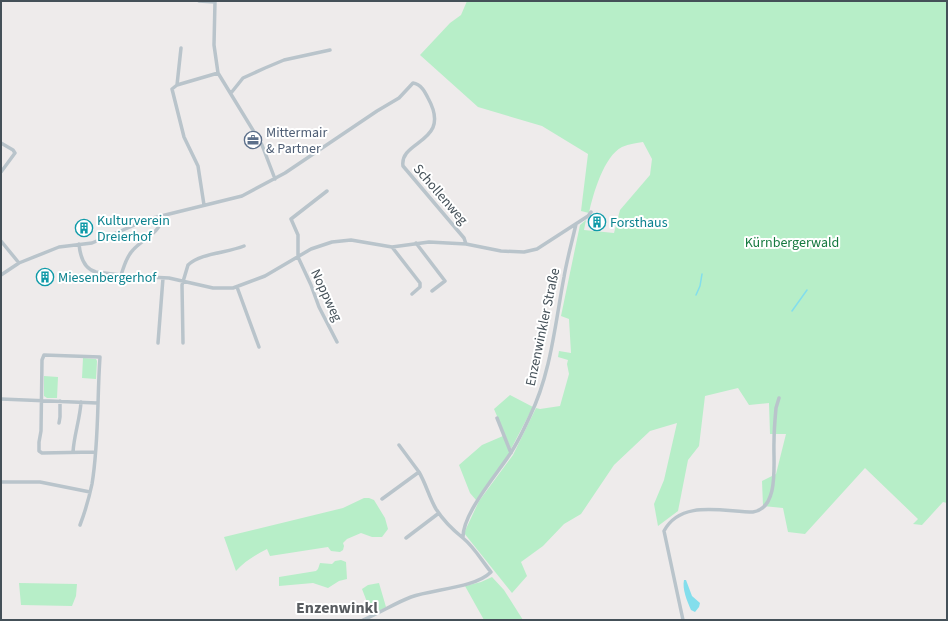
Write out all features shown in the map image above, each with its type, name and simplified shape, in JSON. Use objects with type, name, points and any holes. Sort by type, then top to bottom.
[{"type":"street","points":[[1,275],[19,263],[59,247],[92,243],[138,223],[242,196],[275,179],[262,145],[218,73],[214,45],[215,2],[199,1]]},
{"type":"street","points":[[178,85],[181,48]]},
{"type":"street","points":[[231,93],[243,78],[265,68],[284,60],[330,50]]},
{"type":"street","points":[[204,205],[198,166],[184,137],[172,89],[178,85],[218,73]]},
{"type":"street","name":"Schollenweg","points":[[275,179],[399,98],[414,83],[419,85],[428,97],[434,111],[435,121],[432,130],[425,138],[404,156],[403,166],[464,238],[466,244]]},
{"type":"street","points":[[1,144],[13,150],[15,153],[1,172]]},
{"type":"street","points":[[298,257],[298,235],[291,218],[327,191]]},
{"type":"street","points":[[78,244],[84,264],[88,269],[96,272],[121,276],[183,280],[213,288],[227,289],[237,287],[266,276],[298,257],[326,243],[345,240],[355,240],[392,247],[429,242],[466,244],[501,251],[524,252],[537,249],[592,212]]},
{"type":"street","points":[[121,276],[130,254],[140,243],[157,230],[162,216]]},
{"type":"street","name":"Enzenwinkler Straße","points":[[463,538],[464,528],[477,501],[511,453],[531,415],[546,373],[564,276],[576,224]]},
{"type":"street","points":[[1,241],[19,263]]},
{"type":"street","points":[[416,243],[445,281],[432,291]]},
{"type":"street","points":[[183,343],[182,293],[186,267],[190,262],[200,258],[227,252],[244,246]]},
{"type":"street","points":[[392,247],[420,283],[420,286],[412,294]]},
{"type":"street","name":"Noppweg","points":[[298,257],[312,285],[319,306],[337,342]]},
{"type":"street","points":[[158,343],[163,278]]},
{"type":"street","points":[[237,287],[259,348]]},
{"type":"street","points":[[80,526],[90,492],[95,452],[100,357],[44,355],[42,360],[41,431],[39,451],[42,453],[95,452]]},
{"type":"street","points":[[1,398],[97,403]]},
{"type":"street","points":[[683,620],[664,531],[674,518],[680,514],[713,510],[752,512],[758,511],[765,506],[773,488],[776,408],[779,398]]},
{"type":"street","points":[[59,423],[60,401]]},
{"type":"street","points":[[73,452],[73,444],[81,402]]},
{"type":"street","points":[[497,418],[511,453]]},
{"type":"street","points":[[363,620],[410,598],[428,592],[474,582],[487,576],[491,572],[463,538],[457,534],[439,513],[432,502],[419,472],[399,445]]},
{"type":"street","points":[[382,499],[419,472]]},
{"type":"street","points":[[1,482],[40,482],[90,492]]},
{"type":"street","points":[[406,538],[439,513]]},
{"type":"green space","name":"Kürnbergerwald","points":[[467,1],[947,1],[947,503],[943,502],[922,525],[913,524],[918,519],[865,468],[805,534],[788,532],[783,508],[763,506],[762,481],[776,474],[786,434],[770,434],[769,403],[749,405],[738,388],[705,396],[699,446],[688,460],[678,511],[658,526],[654,504],[664,480],[677,423],[650,431],[614,465],[581,514],[564,524],[543,546],[521,562],[527,576],[512,593],[464,533],[479,501],[513,455],[536,408],[540,409],[560,406],[569,374],[567,364],[568,360],[558,357],[559,351],[571,353],[569,319],[561,316],[580,225],[586,220],[584,230],[614,233],[620,210],[650,175],[652,159],[643,142],[622,147],[610,158],[600,176],[589,213],[581,211],[588,154],[542,126],[478,107],[420,55],[450,23],[461,15]]},
{"type":"green space","points":[[83,358],[96,359],[96,379],[82,378]]},
{"type":"green space","points":[[44,376],[58,377],[57,398],[47,398],[44,396]]},
{"type":"green space","points":[[510,395],[533,407],[511,449],[494,409]]},
{"type":"green space","points":[[503,436],[510,453],[476,500],[470,493],[459,465],[482,445]]},
{"type":"green space","points":[[364,498],[374,500],[385,518],[388,529],[382,537],[372,537],[361,533],[347,539],[343,543],[343,550],[340,552],[331,551],[328,547],[270,556],[267,549],[250,558],[236,571],[224,537],[343,508]]},
{"type":"green space","points":[[341,560],[346,562],[347,579],[339,581],[328,588],[313,583],[279,586],[279,577],[316,571],[320,563],[332,564],[335,561]]},
{"type":"green space","points":[[492,577],[504,590],[523,620],[484,620],[465,586],[481,582]]},
{"type":"green space","points":[[19,583],[77,584],[76,596],[72,606],[21,605]]},
{"type":"green space","points":[[379,583],[386,607],[372,615],[362,589],[368,585]]},
{"type":"water","points":[[684,580],[686,580],[692,596],[700,603],[695,612],[691,610],[686,599]]},
{"type":"waterway","points":[[696,295],[700,286],[702,274]]},
{"type":"waterway","points":[[792,311],[807,290]]},
{"type":"place","name":"Mittermair & Partner","points":[[253,140]]},
{"type":"place","name":"Forsthaus","points":[[597,222]]},
{"type":"place","name":"Kulturverein Dreierhof","points":[[84,228]]},
{"type":"place","name":"Miesenbergerhof","points":[[45,277]]},
{"type":"district","name":"Enzenwinkl","points":[[337,607]]}]
